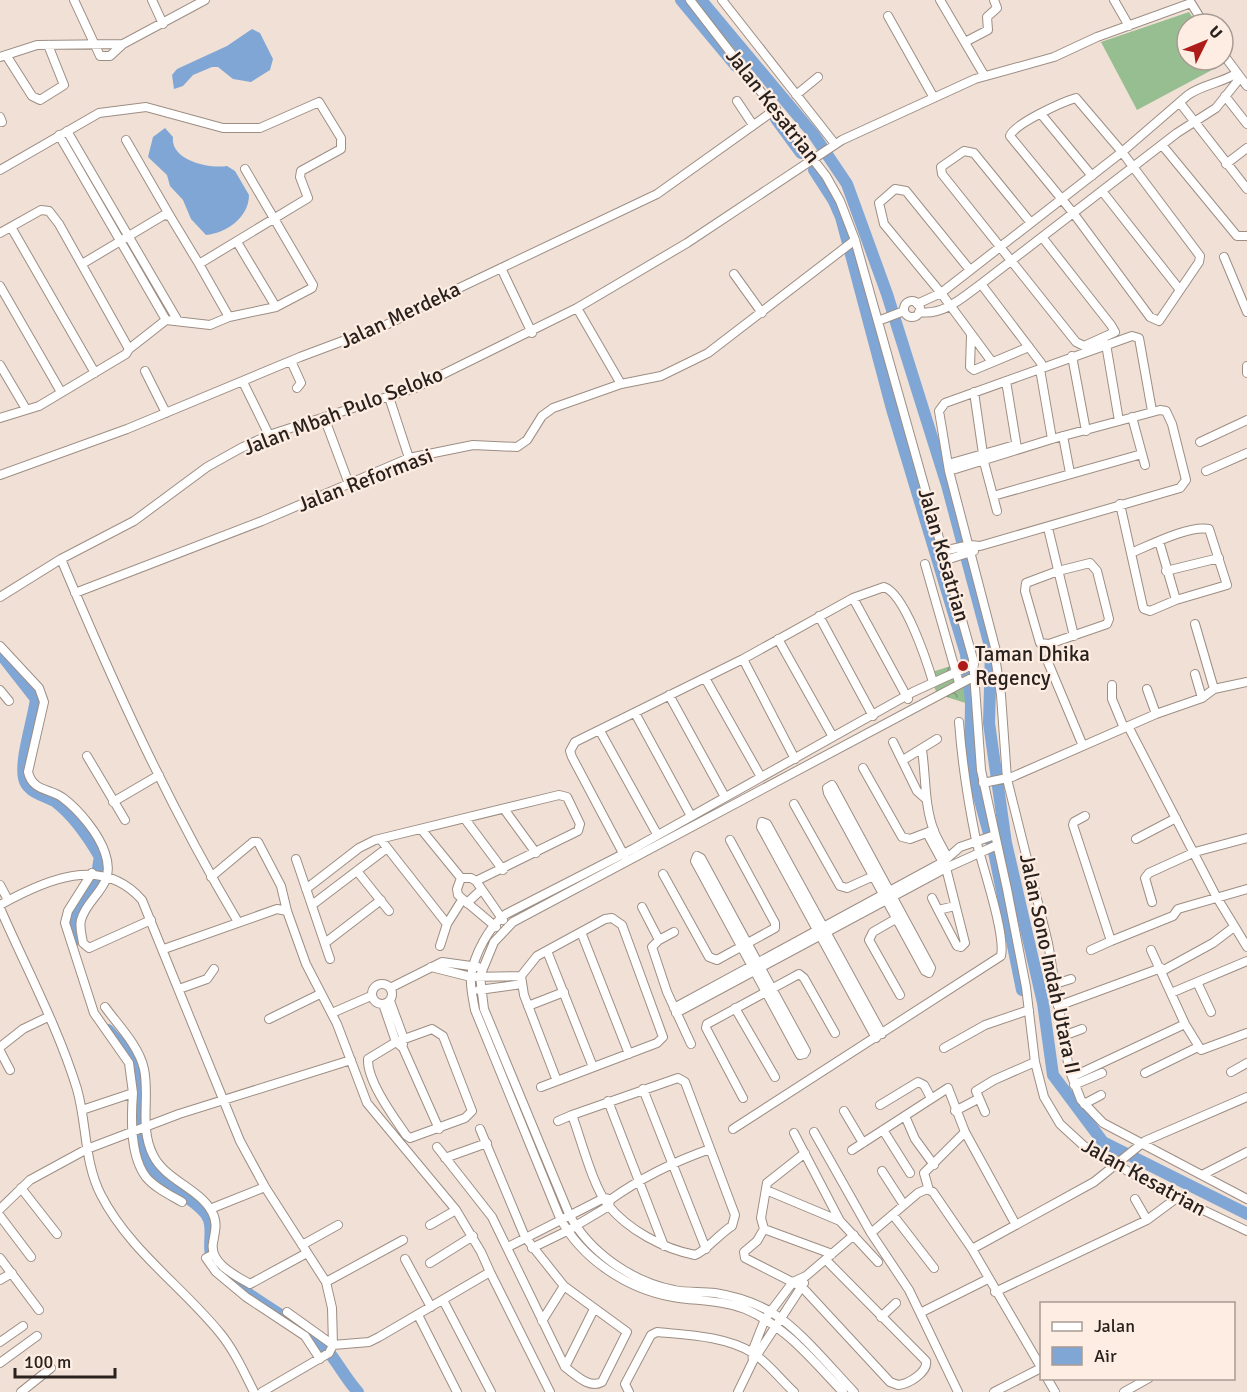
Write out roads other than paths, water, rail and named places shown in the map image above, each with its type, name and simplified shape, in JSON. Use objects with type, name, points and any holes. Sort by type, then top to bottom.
[{"type":"street","points":[[74,0],[102,58],[116,52],[123,44],[205,0]]},
{"type":"street","points":[[152,0],[163,24]]},
{"type":"street","name":"Jalan Kesatrian","points":[[690,0],[833,188],[880,320],[947,555],[993,835],[1029,1010],[1035,1062],[1044,1097],[1054,1118],[1075,1139],[1178,1197],[1247,1231]]},
{"type":"street","points":[[722,0],[799,92],[832,146]]},
{"type":"street","points":[[940,0],[984,75]]},
{"type":"street","points":[[965,42],[988,30],[987,17],[997,9],[994,0]]},
{"type":"street","points":[[1114,0],[1128,26]]},
{"type":"street","name":"Jalan Mbah Pulo Seloko","points":[[0,597],[61,559],[134,521],[207,467],[269,435],[415,388],[532,333],[679,248],[832,146],[984,75],[1054,57],[1190,2]]},
{"type":"street","points":[[888,16],[934,98]]},
{"type":"street","points":[[48,45],[64,85],[37,100],[3,56],[30,47],[48,45],[123,44]]},
{"type":"street","points":[[1235,71],[1247,86]]},
{"type":"street","points":[[880,320],[900,313],[911,316],[918,308],[941,293],[1092,176],[1197,88],[1238,75]]},
{"type":"street","points":[[900,313],[908,302],[929,314],[951,306],[1162,145],[1208,115],[1238,75]]},
{"type":"street","points":[[799,92],[818,77]]},
{"type":"street","points":[[1218,80],[1247,124]]},
{"type":"street","points":[[1076,98],[1122,152],[1200,256],[1199,262],[1159,321],[1150,317],[1074,214],[1010,135],[1014,129],[1041,114],[1076,98]]},
{"type":"street","points":[[736,101],[753,125]]},
{"type":"street","points":[[0,170],[99,113],[146,107],[223,128],[260,128],[319,102],[340,138],[341,149],[301,171],[300,177],[308,198],[200,264]]},
{"type":"street","points":[[1180,103],[1247,189]]},
{"type":"street","name":"Jalan Merdeka","points":[[0,475],[166,413],[291,361],[366,334],[657,194],[773,112]]},
{"type":"street","points":[[1041,114],[1092,176]]},
{"type":"street","points":[[67,131],[178,321]]},
{"type":"street","points":[[58,135],[166,320]]},
{"type":"street","points":[[126,140],[229,317]]},
{"type":"street","points":[[1162,145],[1237,236],[1247,236]]},
{"type":"street","points":[[1226,164],[1247,148]]},
{"type":"street","points":[[1031,223],[974,153],[964,151],[944,164],[940,171],[942,174],[1081,346],[1110,336],[1115,332],[1111,325],[1042,237]]},
{"type":"street","points":[[0,418],[39,406],[95,373],[126,354],[129,349],[166,320],[210,325],[229,317],[276,307],[312,288],[313,285],[244,169]]},
{"type":"street","points":[[970,270],[906,191],[900,188],[889,193],[879,203],[884,224],[941,293],[992,362]]},
{"type":"street","points":[[1102,191],[1180,290]]},
{"type":"street","points":[[0,234],[41,210],[49,211],[82,264],[129,349]]},
{"type":"street","points":[[82,264],[164,215],[170,216]]},
{"type":"street","points":[[12,226],[95,373]]},
{"type":"street","name":"Jalan Reformasi","points":[[75,593],[409,458],[473,445],[517,447],[527,440],[547,412],[621,384],[676,370],[708,353],[852,241]]},
{"type":"street","points":[[237,242],[276,307]]},
{"type":"street","points":[[1224,257],[1247,312]]},
{"type":"street","points":[[501,268],[532,333]]},
{"type":"street","points":[[734,274],[762,313]]},
{"type":"street","points":[[981,284],[1041,366],[1052,439]]},
{"type":"street","points":[[0,286],[61,392]]},
{"type":"street","points":[[578,308],[621,384]]},
{"type":"street","points":[[971,336],[970,367],[977,369],[1029,348]]},
{"type":"street","points":[[996,651],[968,549],[949,468],[939,411],[945,403],[1041,366],[1132,336],[1139,338],[1152,411]]},
{"type":"street","points":[[1106,344],[1119,421]]},
{"type":"street","points":[[1072,356],[1086,431]]},
{"type":"street","points":[[291,361],[301,383],[297,388]]},
{"type":"street","points":[[0,365],[26,409]]},
{"type":"street","points":[[1247,366],[1247,373]]},
{"type":"street","points":[[146,371],[166,413]]},
{"type":"street","points":[[1006,381],[1016,447]]},
{"type":"street","points":[[243,382],[269,435]]},
{"type":"street","points":[[974,392],[983,458],[997,511]]},
{"type":"street","points":[[389,398],[409,458]]},
{"type":"street","points":[[947,555],[1048,528],[1184,485],[1184,472],[1166,411],[1152,411],[1086,431],[1016,447],[949,468]]},
{"type":"street","points":[[324,417],[349,484]]},
{"type":"street","points":[[1132,417],[1145,465]]},
{"type":"street","points":[[1200,442],[1247,420]]},
{"type":"street","points":[[1063,436],[1070,473]]},
{"type":"street","points":[[1206,471],[1247,453]]},
{"type":"street","points":[[993,496],[1142,454]]},
{"type":"street","points":[[1120,504],[1131,553],[1144,609],[1150,611],[1176,600],[1226,587],[1220,558],[1209,529],[1197,530],[1159,541],[1131,553]]},
{"type":"street","points":[[1048,528],[1074,636]]},
{"type":"street","points":[[1159,541],[1176,600]]},
{"type":"street","points":[[1166,571],[1220,558]]},
{"type":"street","points":[[61,559],[159,775],[211,877],[238,922]]},
{"type":"street","points":[[471,977],[479,970],[505,929],[598,872],[742,800],[967,679],[965,667],[925,564]]},
{"type":"street","points":[[1093,564],[1109,619],[1104,627],[1049,644],[1040,643],[1025,591],[1026,583],[1058,571],[1093,564]]},
{"type":"street","points":[[626,858],[570,751],[575,742],[743,659],[853,598],[878,588],[889,589],[915,634],[933,682]]},
{"type":"street","points":[[853,598],[916,705]]},
{"type":"street","points":[[819,616],[873,716]]},
{"type":"street","points":[[1195,624],[1214,689]]},
{"type":"street","points":[[778,639],[833,737]]},
{"type":"street","points":[[0,646],[39,688],[44,702],[28,772],[30,778],[40,789],[62,797],[92,831],[105,851],[104,885],[81,920],[85,946],[89,948],[151,920]]},
{"type":"street","points":[[743,659],[795,759]]},
{"type":"street","points":[[1047,660],[1083,746]]},
{"type":"street","name":"Jalan Sono Indah Utara II","points":[[996,663],[1004,718],[1004,779],[1041,910],[1073,1081],[1084,1104],[1103,1123],[1139,1145],[1247,1199]]},
{"type":"street","points":[[635,853],[657,834],[910,694],[965,667]]},
{"type":"street","points":[[1194,674],[1202,698]]},
{"type":"street","points":[[705,678],[761,777]]},
{"type":"street","points":[[985,782],[1004,779],[1156,714],[1202,698],[1214,689],[1247,682]]},
{"type":"street","points":[[1112,685],[1112,699],[1126,727],[1195,852],[1216,896],[1247,947]]},
{"type":"street","points":[[1147,689],[1156,714]]},
{"type":"street","points":[[0,690],[9,701]]},
{"type":"street","points":[[669,695],[725,797]]},
{"type":"street","points":[[635,714],[690,816]]},
{"type":"street","points":[[733,1129],[1001,956],[980,839],[966,793],[959,722]]},
{"type":"street","points":[[600,731],[657,834]]},
{"type":"street","points":[[903,760],[937,739]]},
{"type":"street","points":[[893,742],[918,791],[926,799]]},
{"type":"street","points":[[814,748],[820,757]]},
{"type":"street","points":[[922,750],[928,787],[926,799],[931,832],[945,862],[964,943],[961,947],[957,946],[932,898]]},
{"type":"street","points":[[87,756],[126,820]]},
{"type":"street","points":[[863,768],[902,837],[909,839],[931,832]]},
{"type":"street","points":[[113,802],[159,775]]},
{"type":"street","points":[[746,785],[752,794]]},
{"type":"street","points":[[737,791],[742,800]]},
{"type":"street","points":[[306,889],[359,848],[381,840],[559,795],[567,797],[580,828],[503,870],[476,881]]},
{"type":"street","points":[[794,804],[840,886],[845,889],[877,874]]},
{"type":"street","points":[[504,809],[536,853]]},
{"type":"street","points":[[1085,816],[1073,825],[1111,941]]},
{"type":"street","points":[[1136,839],[1176,818]]},
{"type":"street","points":[[465,819],[503,870]]},
{"type":"street","points":[[789,872],[767,824],[762,822],[761,827],[789,872],[879,1036]]},
{"type":"street","points":[[849,822],[929,973],[931,968],[900,917]]},
{"type":"street","points":[[421,829],[460,878]]},
{"type":"street","points":[[675,1010],[889,895],[980,839],[993,835]]},
{"type":"street","points":[[1152,902],[1146,876],[1195,852],[1247,838]]},
{"type":"street","points":[[381,840],[447,924]]},
{"type":"street","points":[[663,874],[709,957],[717,960],[772,931],[775,923],[730,840]]},
{"type":"street","points":[[211,877],[253,842],[258,842],[280,886],[306,964],[332,1013],[372,1110],[456,1210],[473,1236],[550,1392]]},
{"type":"street","points":[[945,862],[972,859],[982,850],[996,845]]},
{"type":"street","points":[[312,905],[387,848]]},
{"type":"street","points":[[296,859],[330,959]]},
{"type":"street","points":[[357,871],[389,911]]},
{"type":"street","points":[[598,872],[553,889],[501,918],[493,926],[479,970],[484,1009],[560,1218],[567,1231],[597,1262],[623,1280],[662,1294],[715,1301],[768,1315],[777,1327],[854,1392]]},
{"type":"street","points":[[93,873],[65,917],[65,923],[94,1013],[129,1063],[139,1128],[159,1164],[210,1209],[216,1228],[212,1254],[208,1262],[216,1272],[269,1314],[305,1336],[321,1358]]},
{"type":"street","points":[[254,1392],[237,1359],[219,1332],[150,1263],[122,1230],[93,1178],[82,1110],[73,1077],[0,907],[9,900],[70,876],[93,873],[106,876],[135,892],[164,949],[240,1141],[265,1187],[326,1282],[332,1308],[331,1349]]},
{"type":"street","points":[[460,878],[471,878],[476,881],[501,918],[505,929]]},
{"type":"street","points":[[460,878],[457,889],[465,901],[493,926],[505,929]]},
{"type":"street","points":[[0,885],[9,900]]},
{"type":"street","points":[[553,889],[557,898]]},
{"type":"street","points":[[1091,950],[1170,917],[1178,909],[1216,896],[1247,889]]},
{"type":"street","points":[[440,946],[447,924],[465,901],[481,890]]},
{"type":"street","points":[[717,894],[793,1034]]},
{"type":"street","points":[[324,943],[381,900]]},
{"type":"street","points":[[938,910],[955,906]]},
{"type":"street","points":[[642,908],[659,940]]},
{"type":"street","points":[[164,949],[277,909],[287,911]]},
{"type":"street","points":[[900,917],[873,932],[869,940],[900,995]]},
{"type":"street","points":[[542,1087],[657,1043],[663,1033],[622,925],[612,918],[605,919],[547,951],[530,963],[522,980],[528,1006],[557,1081]]},
{"type":"street","points":[[1059,1006],[1162,970],[1206,947],[1234,927]]},
{"type":"street","points":[[581,932],[629,1054]]},
{"type":"street","points":[[674,932],[653,944],[652,951],[691,1044]]},
{"type":"street","points":[[1151,950],[1185,1024],[1201,1050],[1212,1048],[1247,1033]]},
{"type":"street","points":[[547,951],[593,1067]]},
{"type":"street","points":[[1171,993],[1247,961]]},
{"type":"street","points":[[439,1129],[401,1043],[386,1002],[390,988],[445,962],[522,980]]},
{"type":"street","points":[[431,967],[471,977]]},
{"type":"street","points":[[179,989],[207,979],[214,969]]},
{"type":"street","points":[[744,1098],[706,1028],[709,1022],[796,974],[802,975],[835,1033]]},
{"type":"street","points":[[471,977],[475,1010],[575,1226],[600,1253],[621,1268],[674,1290],[716,1293],[782,1320],[843,1392]]},
{"type":"street","points":[[1055,984],[1071,979]]},
{"type":"street","points":[[472,992],[522,980]]},
{"type":"street","points":[[1197,982],[1211,1012]]},
{"type":"street","points":[[332,1013],[371,996],[375,986],[386,984],[390,988]]},
{"type":"street","points":[[528,1006],[564,992]]},
{"type":"street","points":[[269,1019],[320,994]]},
{"type":"street","points":[[371,996],[378,1004],[386,1002]]},
{"type":"street","points":[[105,1007],[133,1046],[144,1067],[139,1128],[139,1164],[147,1179],[182,1202]]},
{"type":"street","points":[[735,1008],[775,1077]]},
{"type":"street","points":[[944,1048],[985,1025],[1029,1010]]},
{"type":"street","points":[[0,1047],[23,1029],[48,1017]]},
{"type":"street","points":[[1073,1081],[1185,1024]]},
{"type":"street","points":[[432,1029],[440,1032],[472,1106],[469,1116],[439,1129],[410,1138],[405,1135],[382,1097],[369,1068],[368,1059],[432,1029]]},
{"type":"street","points":[[1063,1036],[1082,1029]]},
{"type":"street","points":[[1145,1073],[1198,1047]]},
{"type":"street","points":[[0,1051],[10,1070]]},
{"type":"street","points":[[0,1209],[40,1173],[87,1149],[139,1128],[351,1060]]},
{"type":"street","points":[[985,1112],[978,1099],[977,1090],[1035,1062]]},
{"type":"street","points":[[1231,1072],[1247,1064]]},
{"type":"street","points":[[1073,1081],[1102,1073]]},
{"type":"street","points":[[558,1121],[572,1115],[609,1101],[673,1078],[682,1079],[735,1221],[732,1226],[717,1235],[706,1249],[695,1255],[664,1246],[642,1233],[607,1201],[572,1115]]},
{"type":"street","points":[[880,1105],[918,1082],[924,1085],[931,1098]]},
{"type":"street","points":[[852,1150],[948,1088],[965,1132],[1016,1226]]},
{"type":"street","points":[[643,1089],[706,1249]]},
{"type":"street","points":[[82,1110],[133,1093]]},
{"type":"street","points":[[1084,1104],[1101,1095]]},
{"type":"street","points":[[972,1249],[1016,1226],[1120,1163],[1139,1145],[1247,1097]]},
{"type":"street","points":[[956,1111],[978,1099]]},
{"type":"street","points":[[609,1101],[637,1180],[664,1246]]},
{"type":"street","points":[[844,1110],[863,1143]]},
{"type":"street","points":[[904,1116],[915,1139],[934,1166]]},
{"type":"street","points":[[437,1148],[486,1207],[508,1247],[565,1367],[593,1385],[603,1382],[627,1332],[564,1286],[532,1248],[525,1237],[480,1130]]},
{"type":"street","points":[[883,1130],[910,1173]]},
{"type":"street","points":[[814,1132],[871,1233],[903,1280],[958,1392]]},
{"type":"street","points":[[965,1132],[934,1166],[924,1173],[929,1190],[944,1206],[972,1249],[1040,1367]]},
{"type":"street","points":[[794,1133],[840,1221],[878,1262]]},
{"type":"street","points":[[445,1158],[487,1143]]},
{"type":"street","points":[[532,1248],[575,1226],[637,1180],[672,1162],[710,1149]]},
{"type":"street","points":[[1202,1175],[1247,1152]]},
{"type":"street","points":[[764,1229],[829,1257],[881,1317],[928,1363],[925,1370],[902,1385],[893,1384],[802,1287],[745,1258],[744,1252],[762,1236],[764,1229],[761,1218],[770,1179],[806,1153]]},
{"type":"street","points":[[882,1171],[904,1205]]},
{"type":"street","points":[[210,1209],[265,1187]]},
{"type":"street","points":[[21,1188],[57,1234]]},
{"type":"street","points":[[766,1190],[840,1221]]},
{"type":"street","points":[[871,1233],[922,1191],[929,1190]]},
{"type":"street","points":[[995,1292],[1147,1220],[1178,1197]]},
{"type":"street","points":[[1135,1200],[1147,1220]]},
{"type":"street","points":[[508,1247],[560,1218],[607,1201]]},
{"type":"street","points":[[430,1225],[456,1210]]},
{"type":"street","points":[[893,1215],[934,1268]]},
{"type":"street","points":[[0,1216],[31,1257]]},
{"type":"street","points":[[302,1245],[338,1226]]},
{"type":"street","points":[[738,1392],[754,1357],[768,1315],[793,1282],[806,1276],[854,1235]]},
{"type":"street","points":[[430,1263],[473,1236]]},
{"type":"street","points":[[326,1282],[403,1240]]},
{"type":"street","points":[[212,1254],[221,1265],[250,1284],[307,1253]]},
{"type":"street","points":[[0,1258],[39,1310]]},
{"type":"street","points":[[405,1259],[431,1307]]},
{"type":"street","points":[[262,1392],[321,1358],[331,1349],[369,1342],[393,1331],[490,1272]]},
{"type":"street","points":[[0,1280],[12,1273]]},
{"type":"street","points":[[754,1357],[782,1320],[806,1276]]},
{"type":"street","points":[[921,1313],[988,1279]]},
{"type":"street","points":[[542,1321],[564,1286]]},
{"type":"street","points":[[443,1300],[491,1392]]},
{"type":"street","points":[[881,1317],[896,1303]]},
{"type":"street","points":[[565,1367],[594,1309]]},
{"type":"street","points":[[287,1312],[331,1349]]},
{"type":"street","points":[[418,1315],[457,1392]]},
{"type":"street","points":[[0,1342],[23,1326]]},
{"type":"street","points":[[629,1392],[625,1384],[651,1335],[657,1332],[717,1340],[754,1357],[794,1392]]},
{"type":"street","points":[[0,1364],[37,1336]]},
{"type":"street","points":[[21,1392],[51,1368]]},
{"type":"street","points":[[994,1392],[1040,1369]]},
{"type":"street","points":[[1124,1392],[1145,1380]]},
{"type":"water","points":[[252,29],[260,33],[273,59],[270,70],[251,82],[233,79],[218,67],[212,67],[193,75],[183,86],[174,89],[172,75],[177,69],[227,46]]},
{"type":"water","points":[[165,128],[173,137],[178,152],[184,157],[201,164],[227,166],[235,171],[249,195],[241,217],[229,227],[206,235],[191,219],[183,200],[170,186],[167,175],[148,157],[153,137]]},
{"type":"waterway","points":[[681,0],[736,66]]},
{"type":"waterway","points":[[701,0],[814,135],[847,184],[887,294],[947,485],[991,650],[989,723],[1006,843],[1043,1003],[1053,1075],[1103,1142],[1247,1214]]},
{"type":"waterway","points":[[776,119],[801,153]]},
{"type":"waterway","points":[[814,170],[834,201],[841,217],[892,409],[966,654],[971,702],[970,764],[994,852],[1022,990]]},
{"type":"waterway","points":[[0,653],[36,699],[24,761],[23,770],[26,783],[33,790],[56,802],[69,814],[100,857],[95,881],[73,917],[71,925],[73,942]]},
{"type":"waterway","points":[[108,1030],[127,1051],[135,1066],[139,1091],[140,1141],[144,1154],[156,1175],[193,1201],[206,1214],[210,1225],[210,1251],[214,1262],[233,1282],[322,1344],[358,1392]]},
{"type":"place","name":"Taman Dhika Regency","points":[[963,666]]}]
